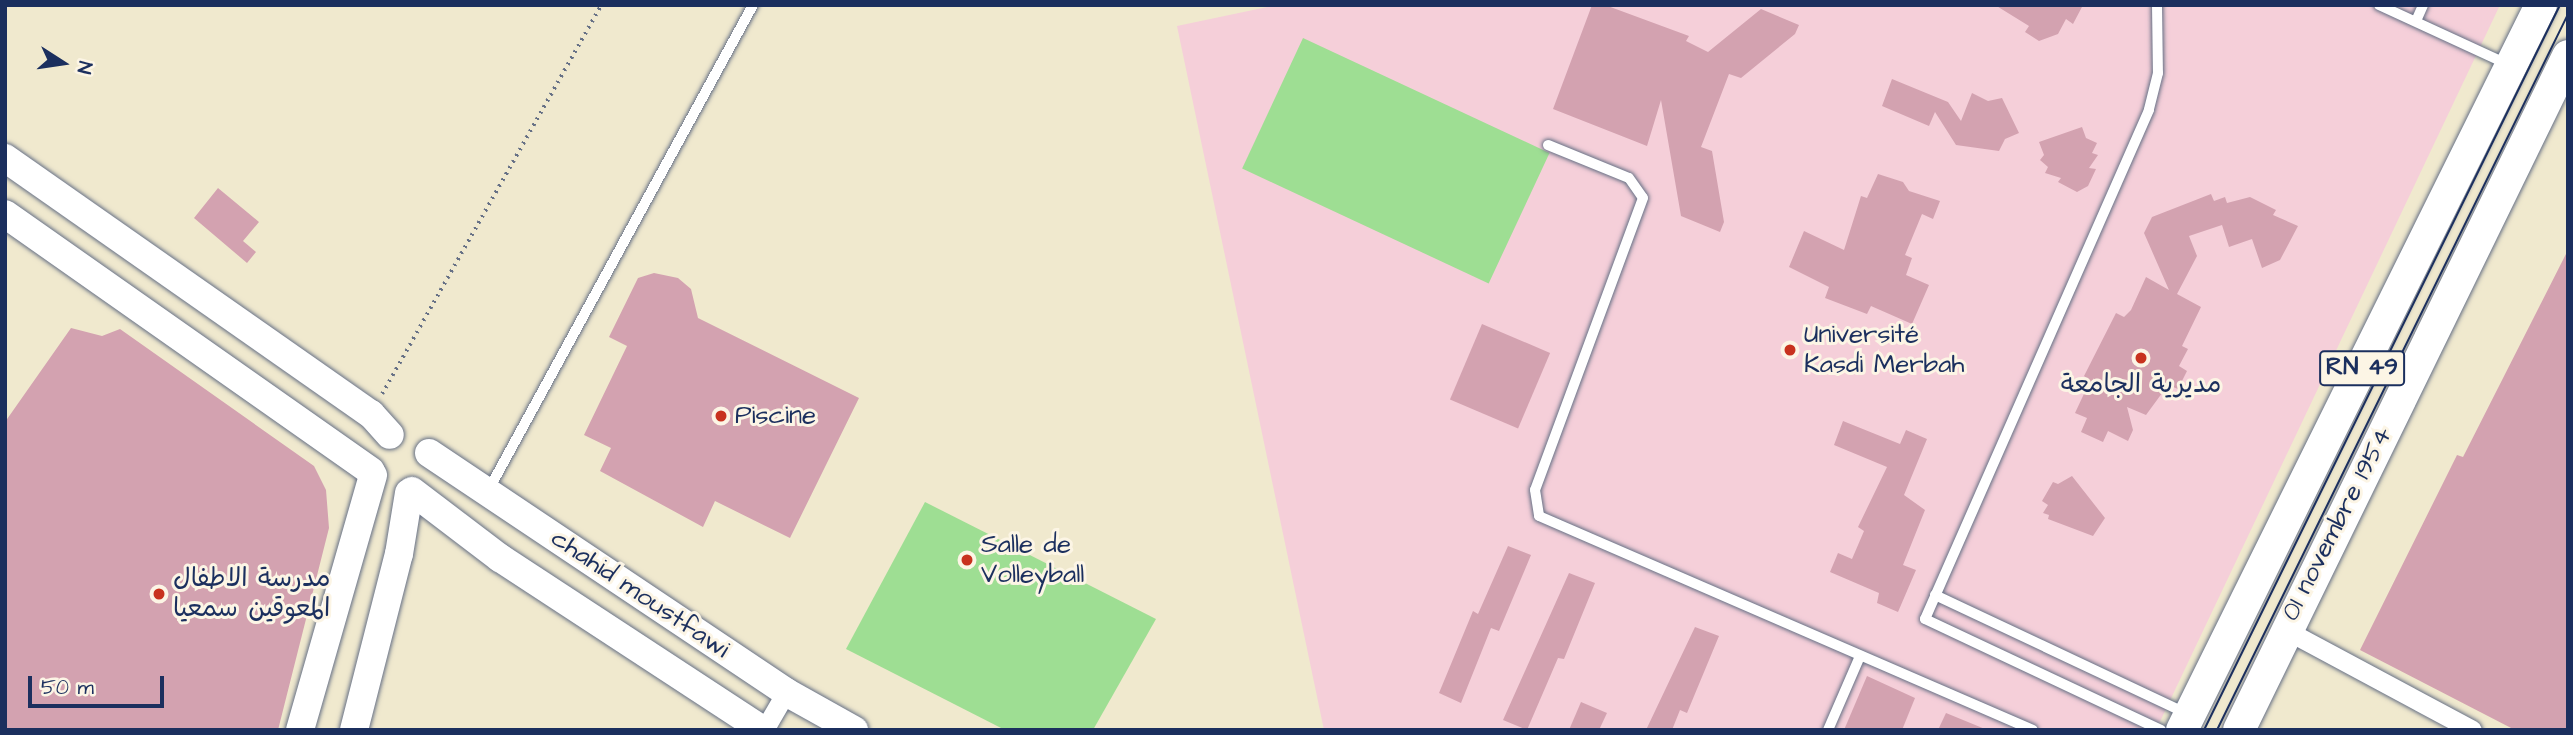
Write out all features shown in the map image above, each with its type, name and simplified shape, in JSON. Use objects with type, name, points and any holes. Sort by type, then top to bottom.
[{"type":"main road","name":"RN 49","points":[[2186,722],[2540,5]]},
{"type":"main road","name":"01 novembre 1954","points":[[2239,730],[2284,629],[2568,56]]},
{"type":"main road","points":[[5,158],[371,414],[390,435]]},
{"type":"main road","points":[[5,214],[372,473],[384,489],[411,492]]},
{"type":"main road","points":[[300,730],[372,473],[376,445],[390,435],[418,438],[429,453],[426,480],[411,492],[399,554],[354,730]]},
{"type":"main road","points":[[2328,436],[2371,457]]},
{"type":"main road","name":"chahid moustfawi","points":[[429,453],[786,692],[854,730]]},
{"type":"main road","name":"chahid moustfawi","points":[[411,492],[500,558],[763,730]]},
{"type":"street","points":[[2284,629],[2472,730]]},
{"type":"street","points":[[763,730],[786,692]]},
{"type":"lane","points":[[488,492],[752,5]]},
{"type":"lane","points":[[2157,5],[2158,74],[2149,110],[1925,619],[2161,730]]},
{"type":"lane","points":[[2379,5],[2511,65]]},
{"type":"lane","points":[[2416,22],[2423,5]]},
{"type":"lane","points":[[1548,145],[1629,178],[1643,198],[1535,490],[1539,516],[2033,730]]},
{"type":"lane","points":[[1935,595],[2186,722]]},
{"type":"lane","points":[[1828,730],[1860,656]]},
{"type":"path","points":[[371,414],[601,5]]},
{"type":"shaded area","name":"Université Kasdi Merbah","points":[[1277,5],[2500,5],[2156,730],[1324,730],[1177,26]]},
{"type":"green space","points":[[1303,38],[1550,153],[1489,283],[1242,169]]},
{"type":"green space","name":"Salle de Volleyball","points":[[925,502],[1156,619],[1093,730],[1005,730],[846,649]]},
{"type":"building","points":[[1592,5],[1605,5],[1689,36],[1686,41],[1708,52],[1761,9],[1799,25],[1795,34],[1741,78],[1729,74],[1701,147],[1712,151],[1724,222],[1720,232],[1681,216],[1661,100],[1647,146],[1553,109]]},
{"type":"building","points":[[1995,5],[2083,5],[2073,24],[2066,19],[2058,34],[2039,41],[2025,32],[2029,26]]},
{"type":"building","points":[[1892,79],[1948,102],[1961,121],[1972,93],[1988,101],[2002,98],[2019,133],[2005,139],[1999,151],[1956,145],[1935,112],[1929,126],[1882,106]]},
{"type":"building","points":[[2082,127],[2086,138],[2097,143],[2092,153],[2098,155],[2089,168],[2096,169],[2088,186],[2077,192],[2058,182],[2061,178],[2045,173],[2048,167],[2040,160],[2044,155],[2039,142]]},
{"type":"building","points":[[1878,174],[1903,182],[1909,191],[1940,201],[1933,219],[1922,214],[1905,255],[1912,258],[1906,275],[1929,285],[1912,324],[1871,306],[1867,314],[1825,298],[1829,287],[1789,267],[1804,231],[1844,250],[1861,196],[1867,198]]},
{"type":"building","points":[[218,188],[259,222],[243,241],[256,252],[247,263],[194,218]]},
{"type":"building","points":[[2211,194],[2214,201],[2225,197],[2227,203],[2250,197],[2276,210],[2273,215],[2298,226],[2280,260],[2262,268],[2252,239],[2229,247],[2222,225],[2189,236],[2197,256],[2177,294],[2201,307],[2182,346],[2188,349],[2179,366],[2187,371],[2178,389],[2168,385],[2146,415],[2127,407],[2133,430],[2128,441],[2108,431],[2103,442],[2081,432],[2087,418],[2075,413],[2090,381],[2084,376],[2116,313],[2124,317],[2131,310],[2146,277],[2169,290],[2144,233],[2152,217]]},
{"type":"building","points":[[2568,250],[2568,730],[2515,730],[2360,650],[2457,455],[2463,457]]},
{"type":"building","name":"Piscine","points":[[654,273],[678,278],[691,289],[698,318],[859,398],[790,538],[715,501],[703,527],[600,471],[611,448],[584,435],[627,346],[609,337],[638,278]]},
{"type":"building","points":[[1482,324],[1550,353],[1518,428],[1450,399]]},
{"type":"building","name":"مدرسة الاطفال المعوقين سمعيا","points":[[71,328],[102,336],[120,329],[314,466],[326,490],[329,528],[278,730],[5,730],[5,422]]},
{"type":"building","points":[[1843,421],[1900,444],[1906,430],[1927,439],[1904,495],[1925,510],[1903,565],[1916,570],[1898,612],[1877,603],[1879,593],[1830,572],[1838,553],[1852,559],[1864,531],[1858,527],[1887,467],[1834,445]]},
{"type":"building","points":[[2072,476],[2105,518],[2093,536],[2048,519],[2049,515],[2043,513],[2048,505],[2042,501],[2053,482],[2058,484]]},
{"type":"building","points":[[1508,546],[1531,555],[1499,631],[1491,628],[1461,703],[1439,693],[1473,611],[1478,614]]},
{"type":"building","points":[[1569,573],[1595,583],[1564,659],[1558,658],[1527,730],[1503,720]]},
{"type":"building","points":[[1695,627],[1719,636],[1687,713],[1680,710],[1672,730],[1646,730]]},
{"type":"building","points":[[1867,676],[1915,698],[1902,730],[1844,730]]},
{"type":"building","points":[[1581,702],[1607,713],[1599,730],[1569,730]]},
{"type":"building","points":[[1946,713],[1985,729],[1985,730],[1938,730]]},
{"type":"tram line","points":[[2204,730],[2560,5]]},
{"type":"tram line","points":[[2217,730],[2568,14]]},
{"type":"place","name":"Université Kasdi Merbah","points":[[1790,350]]},
{"type":"place","name":"مديرية الجامعة","points":[[2141,358]]},
{"type":"place","name":"Piscine","points":[[721,416]]},
{"type":"place","name":"Salle de Volleyball","points":[[967,560]]},
{"type":"place","name":"مدرسة الاطفال المعوقين سمعيا","points":[[159,594]]}]
